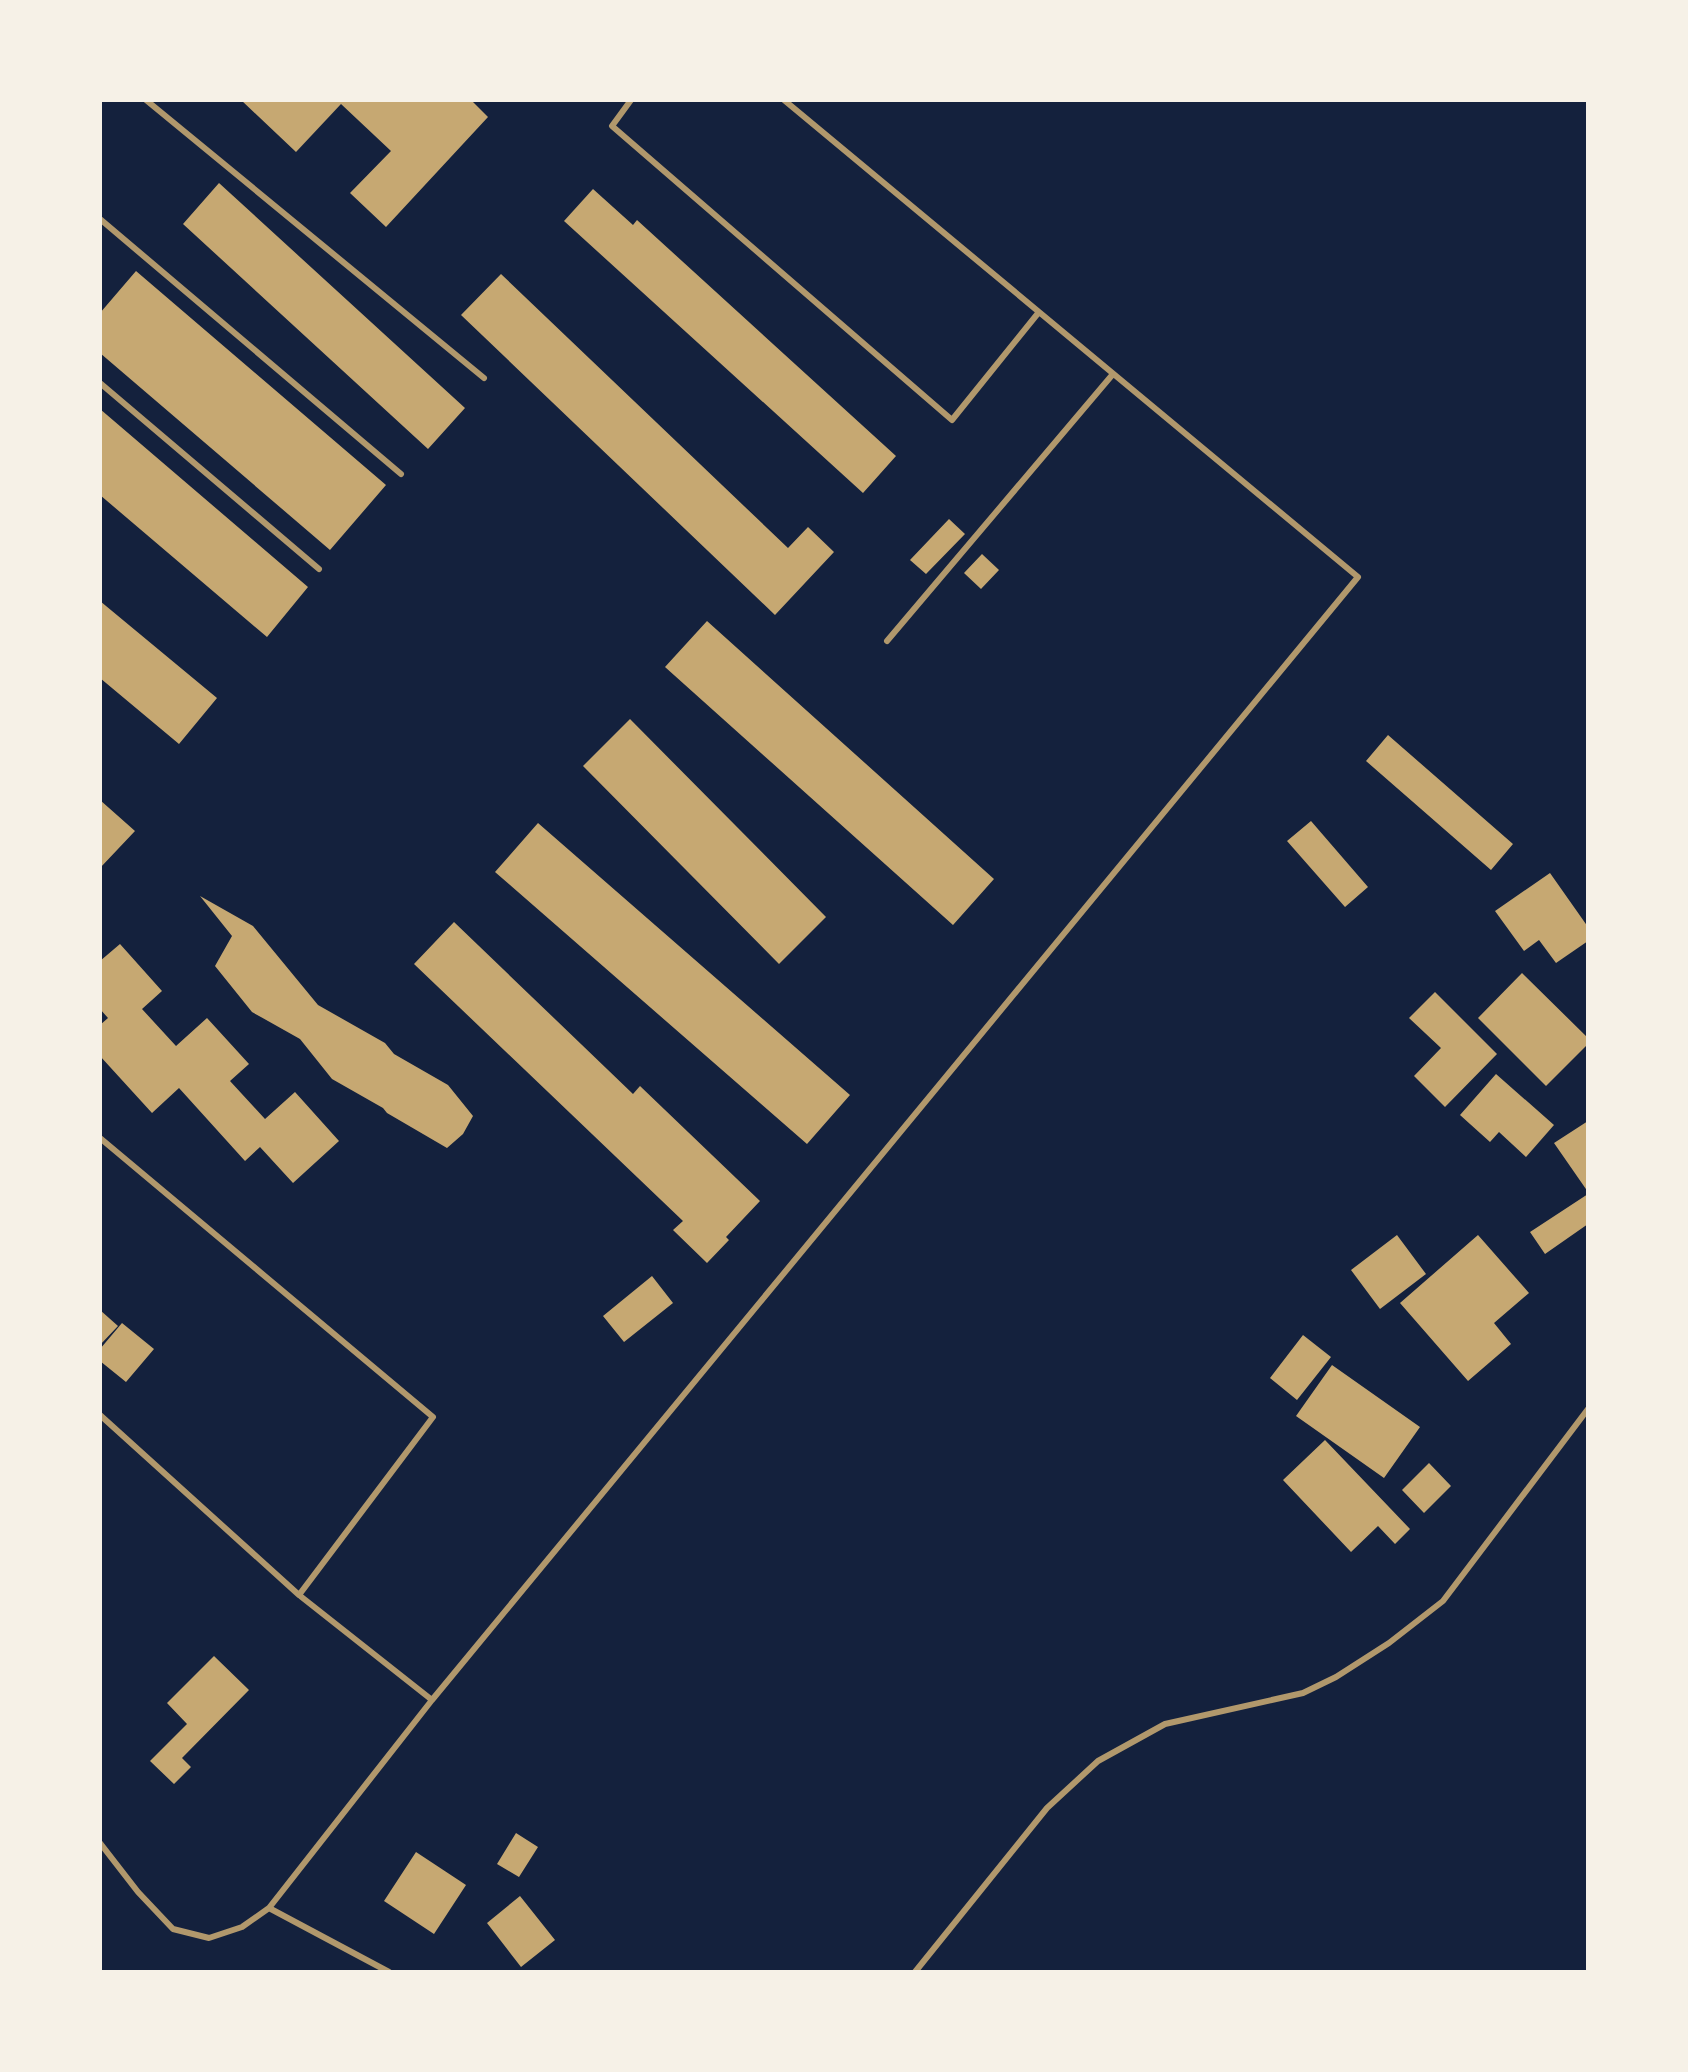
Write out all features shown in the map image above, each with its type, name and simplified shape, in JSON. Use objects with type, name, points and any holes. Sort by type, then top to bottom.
[{"type":"street","points":[[147,100],[484,378]]},
{"type":"street","points":[[631,100],[612,126],[952,420],[1039,312]]},
{"type":"street","points":[[100,1844],[138,1892],[173,1929],[209,1938],[242,1927],[269,1908],[432,1700],[1358,577],[784,100]]},
{"type":"street","points":[[100,219],[400,474]]},
{"type":"street","points":[[887,640],[1113,374]]},
{"type":"street","points":[[100,383],[319,569]]},
{"type":"street","points":[[100,1138],[433,1417],[299,1595]]},
{"type":"street","points":[[915,1971],[1047,1808],[1098,1761],[1165,1724],[1303,1693],[1336,1677],[1389,1643],[1443,1601],[1587,1409]]},
{"type":"street","points":[[100,1415],[299,1595],[432,1700]]},
{"type":"street","points":[[269,1908],[389,1971]]},
{"type":"building","points":[[241,100],[471,100],[488,117],[386,227],[350,193],[391,151],[341,104],[296,152]]},
{"type":"building","points":[[219,183],[465,408],[428,449],[183,224]]},
{"type":"building","points":[[593,189],[633,225],[637,220],[896,456],[863,493],[564,221]]},
{"type":"building","points":[[136,271],[386,485],[330,550],[100,353],[100,313]]},
{"type":"building","points":[[501,274],[788,548],[808,527],[834,552],[775,615],[461,315]]},
{"type":"building","points":[[100,409],[308,587],[267,637],[100,495]]},
{"type":"building","points":[[949,519],[965,534],[926,574],[910,560]]},
{"type":"building","points":[[982,554],[999,570],[981,589],[964,573]]},
{"type":"building","points":[[100,601],[217,698],[179,744],[100,678]]},
{"type":"building","points":[[707,621],[994,879],[953,925],[665,667]]},
{"type":"building","points":[[630,719],[826,917],[779,964],[583,766]]},
{"type":"building","points":[[1388,735],[1513,844],[1491,870],[1366,761]]},
{"type":"building","points":[[100,800],[135,831],[100,868]]},
{"type":"building","points":[[1311,821],[1368,887],[1345,907],[1287,841]]},
{"type":"building","points":[[538,823],[850,1095],[807,1144],[495,872]]},
{"type":"building","points":[[1550,873],[1588,927],[1588,941],[1556,963],[1539,940],[1524,951],[1495,911]]},
{"type":"building","points":[[200,896],[253,926],[318,1005],[385,1043],[394,1054],[448,1085],[473,1116],[463,1134],[447,1148],[332,1079],[300,1039],[252,1012],[215,966],[232,936]]},
{"type":"building","points":[[454,922],[633,1094],[640,1086],[760,1201],[726,1237],[729,1240],[707,1263],[673,1230],[683,1221],[414,964]]},
{"type":"building","points":[[120,944],[162,991],[142,1009],[176,1046],[207,1018],[249,1064],[230,1081],[265,1119],[295,1092],[339,1141],[293,1183],[260,1147],[245,1161],[179,1088],[152,1113],[100,1056],[100,1025],[108,1018],[100,1009],[100,961]]},
{"type":"building","points":[[1522,973],[1588,1038],[1588,1044],[1546,1086],[1478,1018]]},
{"type":"building","points":[[1435,992],[1497,1054],[1445,1107],[1414,1076],[1441,1048],[1409,1018]]},
{"type":"building","points":[[1496,1074],[1554,1125],[1526,1157],[1499,1132],[1490,1142],[1460,1115]]},
{"type":"building","points":[[1588,1121],[1588,1192],[1554,1143]]},
{"type":"building","points":[[1588,1194],[1588,1224],[1545,1254],[1530,1232]]},
{"type":"building","points":[[1397,1235],[1426,1274],[1380,1309],[1351,1270]]},
{"type":"building","points":[[1478,1235],[1529,1293],[1494,1323],[1511,1344],[1468,1381],[1400,1303]]},
{"type":"building","points":[[652,1276],[673,1303],[624,1342],[603,1316]]},
{"type":"building","points":[[100,1310],[118,1326],[100,1345]]},
{"type":"building","points":[[122,1323],[154,1349],[126,1382],[100,1361],[100,1349]]},
{"type":"building","points":[[1303,1335],[1331,1357],[1297,1400],[1270,1378]]},
{"type":"building","points":[[1332,1365],[1420,1427],[1384,1478],[1296,1416]]},
{"type":"building","points":[[1325,1440],[1410,1529],[1395,1544],[1378,1526],[1351,1552],[1283,1480]]},
{"type":"building","points":[[1429,1463],[1451,1486],[1424,1513],[1402,1490]]},
{"type":"building","points":[[214,1656],[249,1690],[182,1758],[191,1767],[174,1784],[150,1761],[187,1724],[167,1703]]},
{"type":"building","points":[[516,1833],[538,1847],[519,1877],[497,1864]]},
{"type":"building","points":[[416,1852],[466,1885],[434,1934],[384,1901]]},
{"type":"building","points":[[520,1896],[555,1940],[521,1967],[487,1923]]}]
